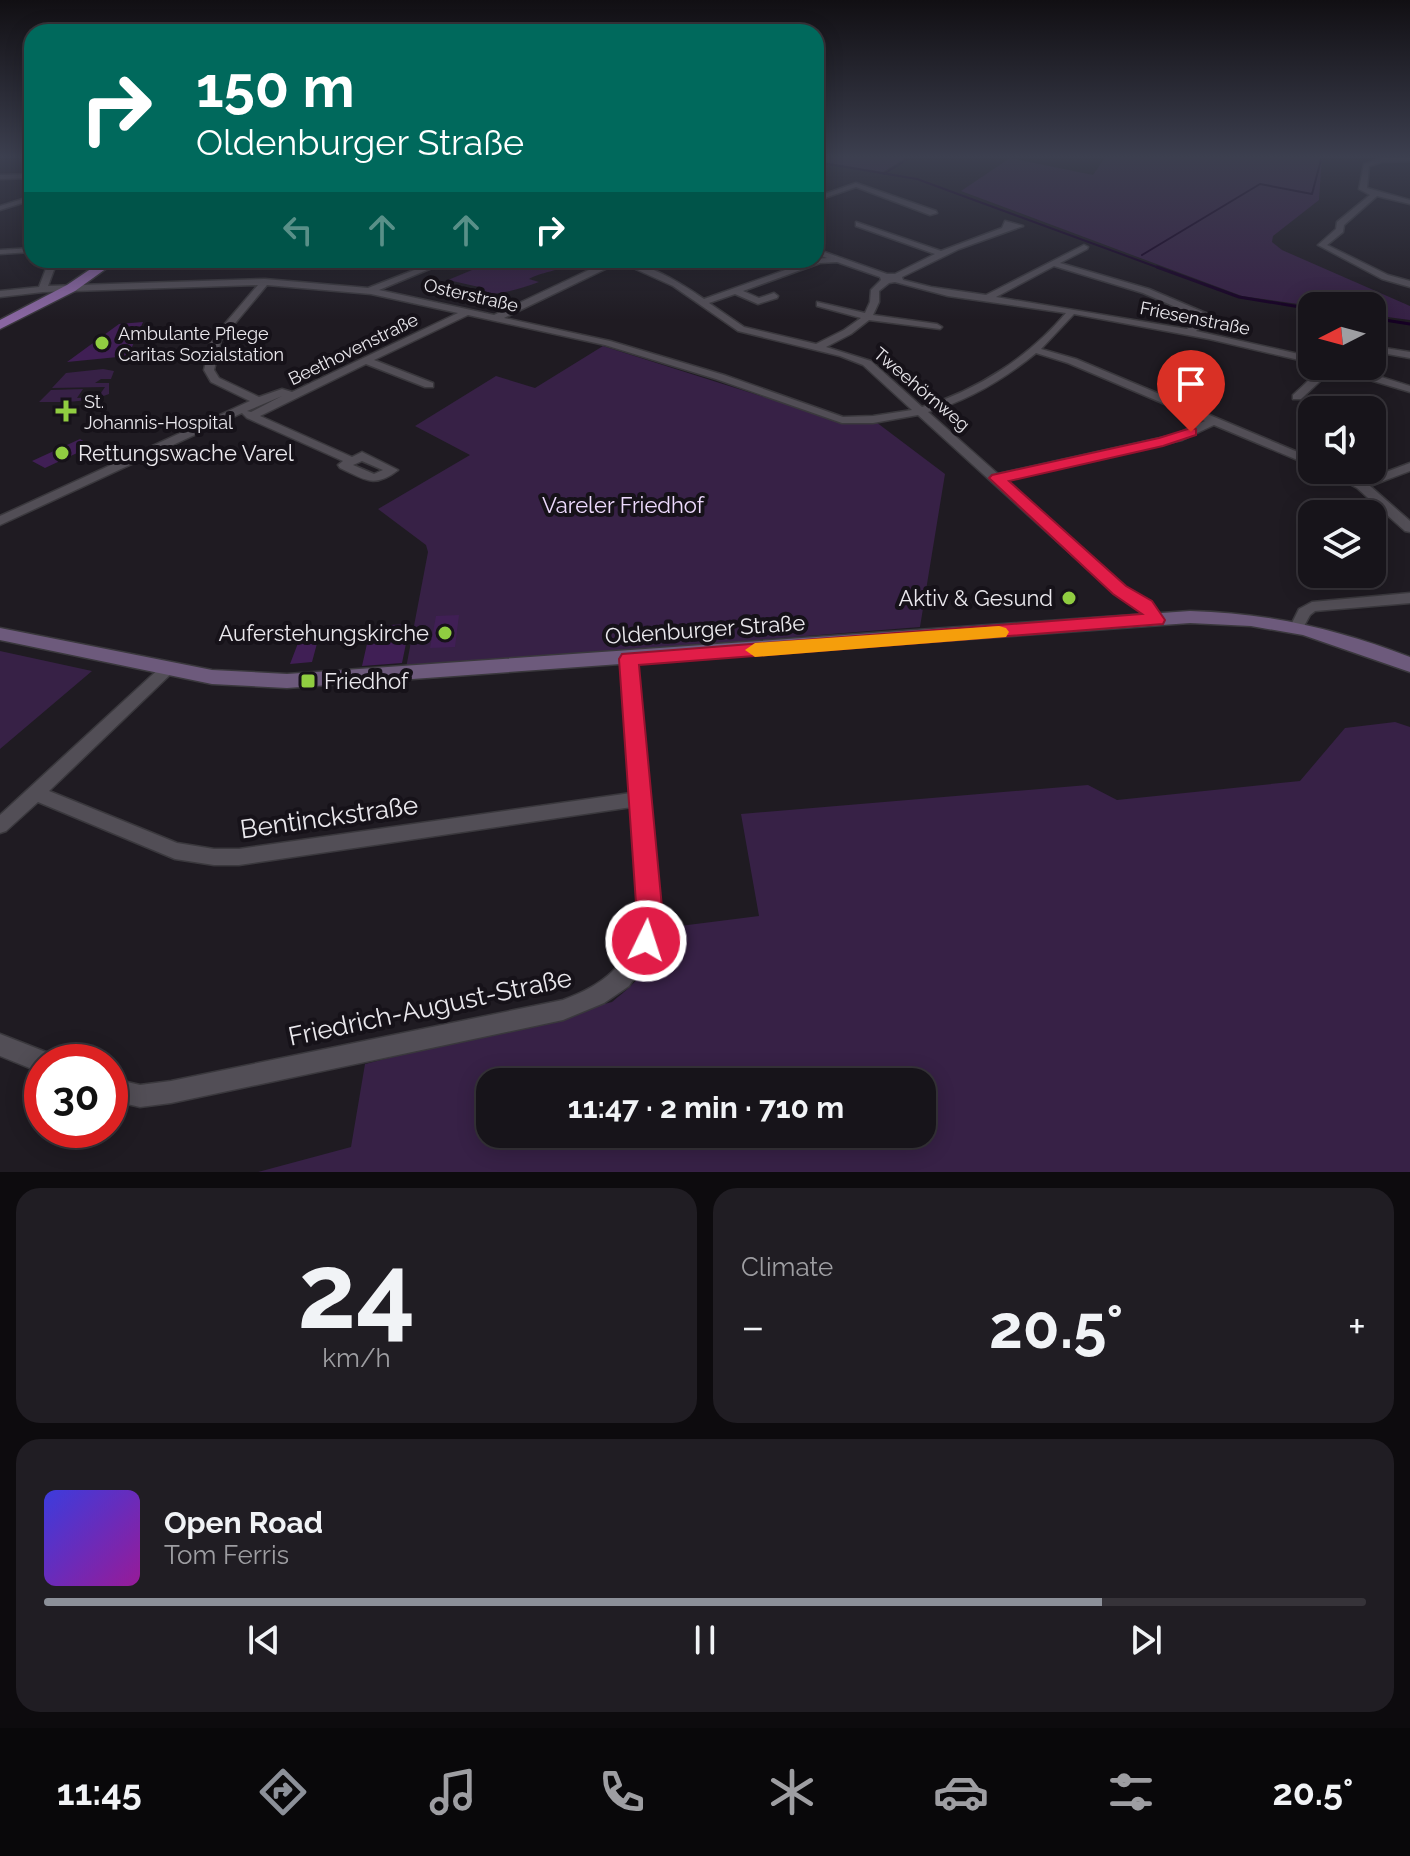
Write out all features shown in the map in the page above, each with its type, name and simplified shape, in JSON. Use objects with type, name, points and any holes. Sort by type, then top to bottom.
[{"type":"main road","points":[[0,325],[71,288],[100,268]]},
{"type":"main road","name":"Oldenburger Straße","points":[[0,634],[168,669],[249,682],[629,659],[1148,620],[1234,617],[1298,625],[1410,665]]},
{"type":"street","points":[[927,211],[933,213]]},
{"type":"street","points":[[1356,211],[1322,245],[1385,277],[1410,284]]},
{"type":"street","points":[[859,224],[939,253]]},
{"type":"street","points":[[817,348],[870,317],[876,306],[875,290],[891,279],[939,253],[1005,227]]},
{"type":"street","points":[[989,297],[1084,247]]},
{"type":"street","points":[[0,252],[24,250]]},
{"type":"street","name":"Friesenstraße","points":[[824,258],[838,259],[926,290],[989,297],[1190,332],[1298,357]]},
{"type":"street","points":[[1056,264],[1146,291],[1205,316],[1190,332]]},
{"type":"street","points":[[43,289],[50,268]]},
{"type":"street","points":[[371,291],[427,268]]},
{"type":"street","points":[[498,317],[603,268]]},
{"type":"street","name":"Tweehörnweg","points":[[639,268],[676,284],[741,329],[867,363],[997,478],[1148,620]]},
{"type":"street","points":[[701,303],[796,268]]},
{"type":"street","points":[[259,401],[215,380],[209,370],[216,340],[265,282]]},
{"type":"street","name":"Osterstraße","points":[[0,294],[43,289],[265,282],[371,291],[622,347],[842,420],[869,420],[970,394],[1032,349]]},
{"type":"street","points":[[735,291],[758,301],[774,296]]},
{"type":"street","points":[[820,304],[870,317],[937,327]]},
{"type":"street","name":"Beethovenstraße","points":[[246,413],[292,396],[469,311]]},
{"type":"street","points":[[1032,349],[1063,324],[1072,311]]},
{"type":"street","points":[[1032,349],[1072,361],[1298,456]]},
{"type":"street","points":[[1386,351],[1410,355]]},
{"type":"street","points":[[364,360],[429,385]]},
{"type":"street","points":[[1297,397],[1317,380]]},
{"type":"street","points":[[1380,380],[1410,389]]},
{"type":"street","points":[[0,521],[246,413],[259,401],[282,392],[292,396]]},
{"type":"street","points":[[246,413],[352,461]]},
{"type":"street","points":[[997,478],[1178,438],[1215,420]]},
{"type":"street","points":[[1410,467],[1361,485],[1410,528]]},
{"type":"street","points":[[1298,625],[1304,612],[1312,607],[1410,598]]},
{"type":"street","name":"Friedrich-August-Straße","points":[[128,1093],[140,1096],[171,1092],[563,1010],[593,1000],[617,984],[635,966],[646,941],[650,918],[629,659]]},
{"type":"street","points":[[0,826],[168,669]]},
{"type":"street","name":"Bentinckstraße","points":[[35,793],[175,851],[214,857],[239,857],[639,799]]},
{"type":"street","points":[[0,1045],[24,1054]]},
{"type":"green space","points":[[1014,211],[1305,211],[1273,236],[1272,242],[1282,250],[1378,292],[1298,292],[1298,304],[1242,296]]},
{"type":"green space","points":[[477,268],[563,268],[529,279],[539,282],[498,293],[472,293],[479,287],[448,280]]},
{"type":"green space","points":[[1386,296],[1410,306],[1410,320],[1386,317]]},
{"type":"green space","name":"Vareler Friedhof","points":[[603,346],[843,422],[876,422],[945,474],[920,627],[406,668],[428,552],[426,545],[378,509],[470,455],[415,426],[496,376],[535,388]]},
{"type":"green space","points":[[103,369],[114,371],[111,379],[101,379],[95,383],[109,383],[109,394],[101,397],[83,400],[39,402],[51,390],[83,389],[77,398],[98,397],[105,387],[52,388],[66,373]]},
{"type":"green space","points":[[0,651],[92,671],[0,749]]},
{"type":"green space","points":[[1395,722],[1410,727],[1410,1172],[258,1172],[351,1147],[365,1064],[612,1002],[645,970],[664,928],[759,916],[741,814],[1088,785],[1117,800],[1300,781],[1345,728]]},
{"type":"building","points":[[143,322],[128,356],[67,362],[119,324]]},
{"type":"building","name":"Rettungswache Varel","points":[[80,439],[92,446],[45,468],[32,461]]},
{"type":"building","name":"Auferstehungskirche","points":[[459,615],[455,647],[430,648],[436,616]]},
{"type":"building","points":[[410,624],[402,663],[362,666],[371,626]]},
{"type":"building","points":[[319,636],[312,662],[290,664],[300,638]]},
{"type":"waterway","points":[[1003,211],[1162,269]]},
{"type":"waterway","points":[[1142,255],[1216,211]]},
{"type":"waterway","points":[[1157,267],[1239,297],[1298,307]]},
{"type":"waterway","points":[[1386,320],[1410,324]]},
{"type":"slow traffic","points":[[755,650],[999,632]]},
{"type":"place","name":"Ambulante Pflege Caritas Sozialstation","points":[[102,343]]},
{"type":"place","name":"St. Johannis-Hospital","points":[[66,411]]},
{"type":"place","name":"Rettungswache Varel","points":[[62,453]]},
{"type":"place","name":"Aktiv & Gesund","points":[[1069,598]]},
{"type":"place","name":"Auferstehungskirche","points":[[445,633]]},
{"type":"place","name":"Friedhof","points":[[308,681]]},
{"type":"route","points":[[646,941],[650,918],[629,659],[1156,620],[1145,605],[1119,590],[997,478],[1178,438],[1191,432]]}]
